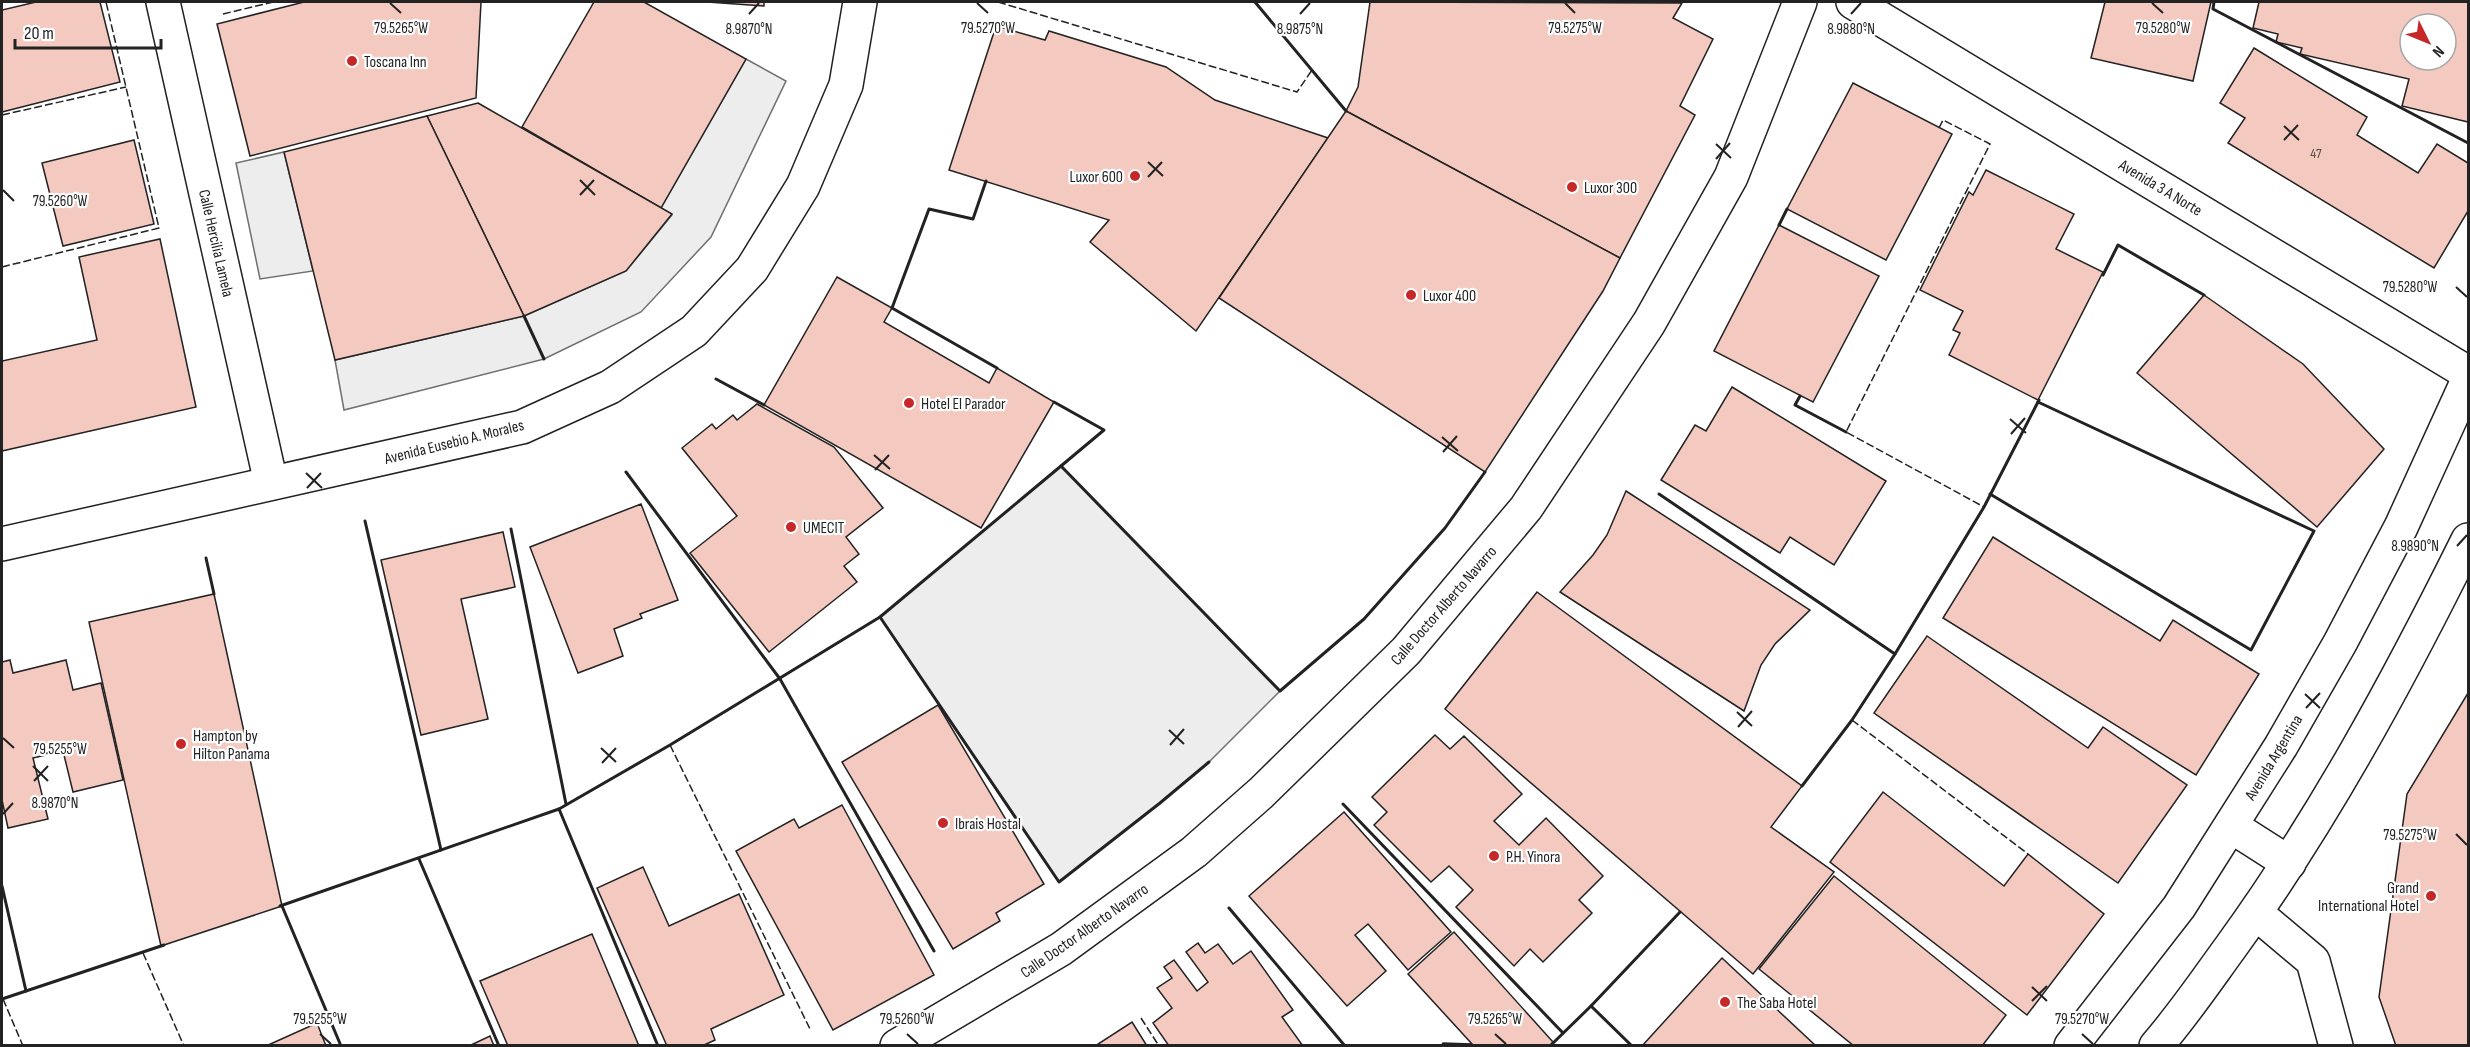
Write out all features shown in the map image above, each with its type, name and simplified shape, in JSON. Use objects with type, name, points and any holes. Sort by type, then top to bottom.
[{"type":"street","name":"Calle Hercilia Lamela","points":[[163,2],[272,483]]},
{"type":"street","name":"Avenida Eusebio A. Morales","points":[[2,544],[522,427],[610,387],[694,331],[752,268],[803,186],[846,85],[860,2]]},
{"type":"street","name":"Calle Doctor Alberto Navarro","points":[[897,1046],[1061,949],[1194,852],[1261,794],[1406,651],[1526,508],[1649,323],[1731,177],[1800,2]]},
{"type":"street","name":"Avenida 3 A Norte","points":[[1853,2],[2469,373]]},
{"type":"street","name":"Avenida Argentina","points":[[2071,1046],[2179,907],[2281,746],[2340,643],[2400,527],[2469,380]]},
{"type":"street","points":[[2156,1046],[2175,1024],[2289,864],[2407,664],[2469,540]]},
{"type":"street","points":[[2231,826],[2289,864]]},
{"type":"street","points":[[2256,913],[2313,961],[2336,1046]]},
{"type":"shaded area","points":[[746,59],[786,81],[711,237],[641,312],[544,359],[344,410],[335,360],[524,316],[626,271],[672,215],[661,208]]},
{"type":"shaded area","points":[[284,152],[313,271],[260,279],[236,163]]},
{"type":"shaded area","points":[[1061,466],[1280,691],[1209,762],[1059,882],[880,617]]},
{"type":"building","points":[[36,2],[100,2],[120,82],[2,112],[2,10]]},
{"type":"building","name":"Toscana Inn","points":[[304,2],[481,2],[476,98],[250,156],[217,24]]},
{"type":"building","points":[[594,2],[644,2],[746,59],[661,208],[522,127]]},
{"type":"building","points":[[707,2],[764,2],[764,6]]},
{"type":"building","name":"Luxor 300","points":[[1370,2],[1682,3],[1673,18],[1713,39],[1680,106],[1695,115],[1620,258],[1346,111],[1358,87]]},
{"type":"building","points":[[2105,2],[2211,2],[2193,81],[2091,58]]},
{"type":"building","points":[[2259,2],[2468,2],[2468,122],[2402,106],[2409,79],[2300,54],[2302,48],[2276,42],[2278,34],[2253,28]]},
{"type":"building","name":"Luxor 600","points":[[996,26],[1045,40],[1049,31],[1166,67],[1215,100],[1328,138],[1196,331],[1090,242],[1109,220],[949,170]]},
{"type":"building","points":[[2254,48],[2367,117],[2357,135],[2418,173],[2437,144],[2468,163],[2468,211],[2434,268],[2228,143],[2245,118],[2220,103]]},
{"type":"building","points":[[1853,83],[1952,134],[1886,260],[1787,209]]},
{"type":"building","points":[[478,103],[672,214],[626,271],[524,316],[427,116]]},
{"type":"building","name":"Luxor 400","points":[[1346,111],[1620,258],[1603,291],[1485,472],[1219,298]]},
{"type":"building","points":[[427,116],[524,316],[335,360],[284,152]]},
{"type":"building","points":[[134,140],[154,224],[63,246],[42,163]]},
{"type":"building","points":[[1986,170],[2074,214],[2056,249],[2103,272],[2038,400],[1949,355],[1960,333],[1953,330],[1963,311],[1920,290],[1969,192],[1973,195]]},
{"type":"building","points":[[1779,225],[1879,276],[1813,402],[1714,351]]},
{"type":"building","points":[[160,239],[196,407],[2,451],[2,361],[97,340],[79,257]]},
{"type":"building","name":"Hotel El Parador","points":[[837,277],[892,308],[884,322],[989,383],[997,368],[1054,402],[981,528],[764,405]]},
{"type":"building","points":[[2204,295],[2303,364],[2384,449],[2317,527],[2137,373]]},
{"type":"building","points":[[1732,387],[1886,481],[1834,565],[1790,537],[1780,553],[1661,480],[1695,425],[1706,431]]},
{"type":"building","name":"UMECIT","points":[[757,404],[834,447],[883,508],[846,537],[859,554],[844,566],[857,582],[769,652],[690,553],[737,516],[682,448],[712,424],[716,429],[733,415],[737,420]]},
{"type":"building","points":[[1626,491],[1810,610],[1775,644],[1761,665],[1744,711],[1560,592],[1593,555],[1607,535]]},
{"type":"building","points":[[641,504],[678,600],[640,614],[642,618],[614,629],[623,656],[578,673],[530,547]]},
{"type":"building","points":[[503,532],[515,587],[461,599],[488,719],[421,735],[381,560]]},
{"type":"building","points":[[1993,537],[2160,641],[2173,620],[2259,674],[2196,775],[1943,618]]},
{"type":"building","points":[[1537,592],[1802,786],[1771,827],[1834,872],[1753,974],[1445,709]]},
{"type":"building","name":"Hampton by Hilton Panama","points":[[214,594],[282,906],[161,946],[89,622]]},
{"type":"building","points":[[1927,636],[2088,748],[2103,727],[2187,785],[2118,883],[1874,713]]},
{"type":"building","points":[[10,660],[13,673],[66,660],[73,690],[101,683],[123,780],[73,792],[63,751],[33,758],[48,819],[8,828],[2,800],[2,662]]},
{"type":"building","name":"Grand International Hotel","points":[[2468,693],[2468,1046],[2396,1046],[2379,997],[2407,794]]},
{"type":"building","name":"Ibrais Hostal","points":[[938,705],[1044,884],[996,913],[1000,921],[953,949],[842,762]]},
{"type":"building","name":"P.H. Yinora","points":[[1435,735],[1450,749],[1464,736],[1522,794],[1494,821],[1519,845],[1546,818],[1603,876],[1579,900],[1592,913],[1543,962],[1530,949],[1514,966],[1456,907],[1473,890],[1449,866],[1431,882],[1374,825],[1387,812],[1372,797]]},
{"type":"building","points":[[1883,792],[2004,886],[2028,854],[2104,914],[2027,1015],[1830,862]]},
{"type":"building","points":[[842,805],[934,975],[833,1030],[736,851],[794,819],[799,828]]},
{"type":"building","points":[[1344,812],[1451,932],[1408,970],[1368,924],[1355,935],[1386,971],[1347,1006],[1249,896]]},
{"type":"building","points":[[643,867],[669,926],[739,894],[784,995],[711,1029],[715,1040],[702,1046],[667,1046],[597,888]]},
{"type":"building","points":[[1834,876],[2006,1015],[1982,1046],[1854,1046],[1759,969]]},
{"type":"building","points":[[1454,932],[1553,1042],[1550,1046],[1441,1046],[1443,1043],[1472,1044],[1408,974]]},
{"type":"building","points":[[592,934],[639,1046],[508,1046],[480,981]]},
{"type":"building","points":[[1198,943],[1205,953],[1218,944],[1233,964],[1251,951],[1293,1010],[1282,1017],[1303,1046],[1169,1046],[1153,1023],[1172,1008],[1157,988],[1172,978],[1164,967],[1174,960],[1197,991],[1208,982],[1186,952]]},
{"type":"building","name":"The Saba Hotel","points":[[1722,958],[1816,1046],[1642,1046]]},
{"type":"building","points":[[1132,1022],[1147,1046],[1095,1046]]},
{"type":"building","points":[[317,1023],[326,1046],[266,1046]]},
{"type":"building","points":[[490,1036],[494,1046],[469,1046]]},
{"type":"fence","points":[[2,267],[159,228],[106,2]]},
{"type":"fence","points":[[223,14],[273,2]]},
{"type":"fence","points":[[998,2],[1297,92],[1312,70]]},
{"type":"fence","points":[[2,115],[126,87]]},
{"type":"fence","points":[[1939,128],[1943,120],[1990,144],[1846,432],[1984,507]]},
{"type":"fence","points":[[1852,720],[2028,854]]},
{"type":"fence","points":[[670,745],[811,1031]]},
{"type":"fence","points":[[143,953],[184,1046]]},
{"type":"fence","points":[[3,999],[23,1046]]},
{"type":"fence","points":[[1141,1018],[1159,1046]]},
{"type":"wall","points":[[1255,2],[1346,111]]},
{"type":"wall","points":[[2214,2],[2213,9],[2468,143]]},
{"type":"wall","points":[[986,181],[973,219],[929,209],[892,308],[997,368]]},
{"type":"wall","points":[[1779,225],[1787,209]]},
{"type":"wall","points":[[2103,275],[2118,245],[2204,295]]},
{"type":"wall","points":[[524,316],[544,359]]},
{"type":"wall","points":[[716,379],[764,405]]},
{"type":"wall","points":[[1800,396],[1795,405],[1846,432]]},
{"type":"wall","points":[[1802,786],[1852,720],[1895,654],[1984,507],[2039,400]]},
{"type":"wall","points":[[1054,402],[1104,430],[1061,466]]},
{"type":"wall","points":[[1990,494],[2251,650],[2314,531],[2038,402]]},
{"type":"wall","points":[[280,906],[559,809],[670,745],[880,617],[1061,466],[1280,691],[1364,619],[1445,528],[1485,472]]},
{"type":"wall","points":[[626,472],[780,679],[934,951]]},
{"type":"wall","points":[[1659,494],[1895,654]]},
{"type":"wall","points":[[365,521],[441,850]]},
{"type":"wall","points":[[511,529],[566,804]]},
{"type":"wall","points":[[206,558],[214,594]]},
{"type":"wall","points":[[880,617],[1059,882],[1209,762]]},
{"type":"wall","points":[[1343,804],[1563,1033]]},
{"type":"wall","points":[[559,809],[658,1046]]},
{"type":"wall","points":[[419,859],[499,1046]]},
{"type":"wall","points":[[2,886],[26,991]]},
{"type":"wall","points":[[282,906],[341,1046]]},
{"type":"wall","points":[[1229,908],[1345,1046]]},
{"type":"wall","points":[[1551,1045],[1680,912]]},
{"type":"wall","points":[[2,999],[164,945]]},
{"type":"wall","points":[[1591,1006],[1632,1046]]},
{"type":"place","name":"Toscana Inn","points":[[352,61]]},
{"type":"place","name":"Luxor 600","points":[[1135,176]]},
{"type":"place","name":"Luxor 300","points":[[1572,187]]},
{"type":"place","name":"Luxor 400","points":[[1411,295]]},
{"type":"place","name":"Hotel El Parador","points":[[909,403]]},
{"type":"place","name":"UMECIT","points":[[791,527]]},
{"type":"place","name":"Hampton by Hilton Panama","points":[[181,744]]},
{"type":"place","name":"Ibrais Hostal","points":[[943,823]]},
{"type":"place","name":"P.H. Yinora","points":[[1494,856]]},
{"type":"place","name":"Grand International Hotel","points":[[2431,896]]},
{"type":"place","name":"The Saba Hotel","points":[[1725,1002]]}]
